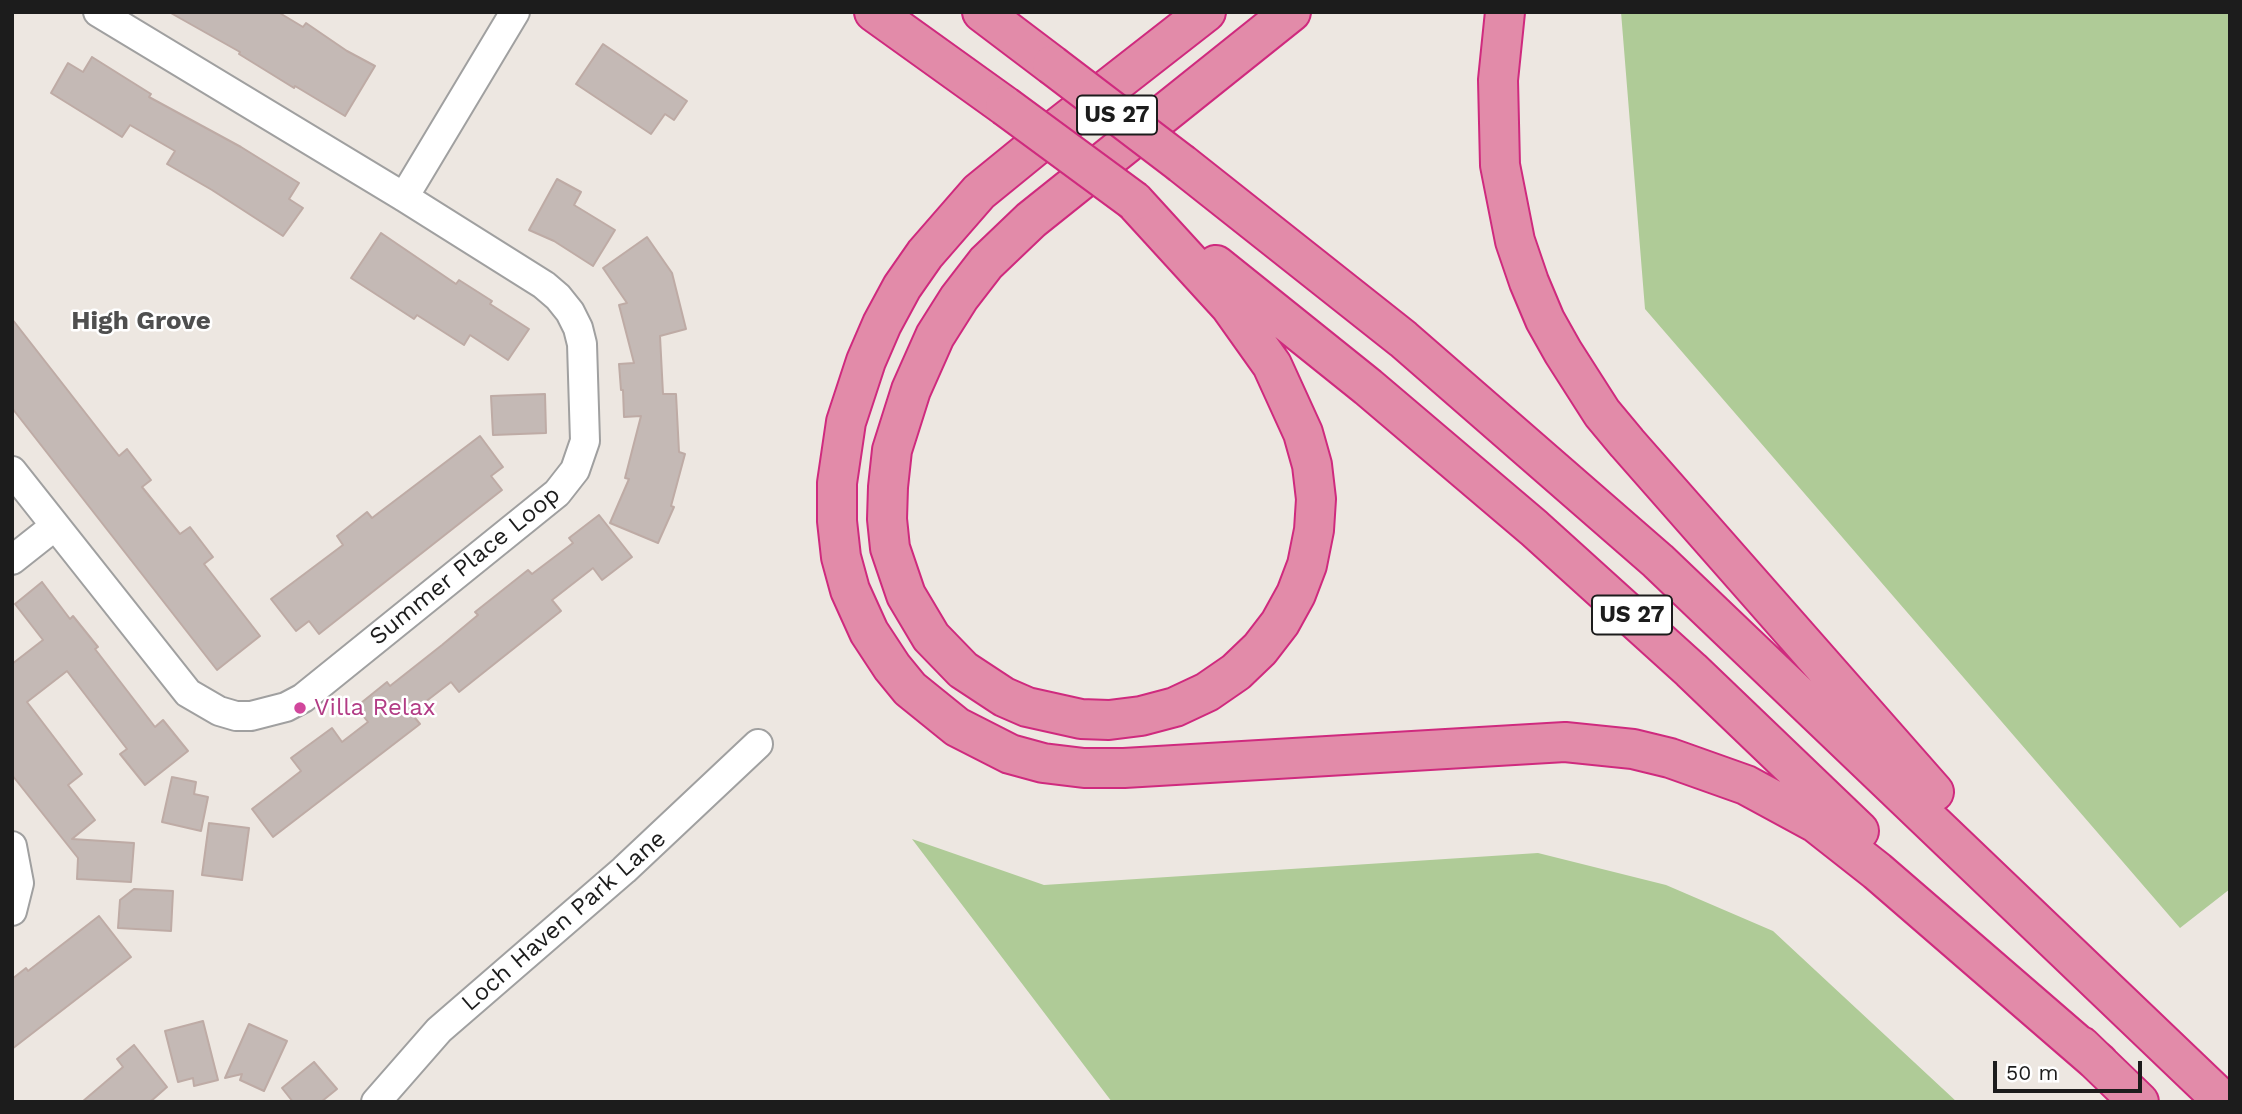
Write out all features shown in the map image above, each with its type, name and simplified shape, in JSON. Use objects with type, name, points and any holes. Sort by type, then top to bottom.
[{"type":"highway","name":"US 27","points":[[874,12],[1134,201],[1368,387],[1534,528],[1700,679],[2139,1102]]},
{"type":"highway","name":"US 27","points":[[982,12],[1182,164],[1393,331],[1576,487],[1749,646],[2224,1102]]},
{"type":"highway","points":[[1206,12],[979,192],[925,254],[902,287],[882,324],[858,381],[846,422],[837,483],[837,521],[841,557],[850,590],[869,632],[910,689],[957,727],[1010,754],[1043,763],[1084,768],[1124,768],[1544,743],[1597,744],[1670,758],[1746,785],[1816,823],[1877,871],[2099,1063]]},
{"type":"highway","points":[[1134,201],[1230,306],[1272,365],[1303,433],[1312,465],[1316,499],[1314,530],[1307,565],[1296,594],[1260,649],[1236,672],[1207,692],[1174,707],[1141,716],[1110,720],[1081,719],[1027,707],[984,686],[946,654],[917,617],[897,573],[890,548],[888,487],[896,439],[911,390],[935,336],[986,263],[1031,220],[1290,12]]},
{"type":"highway","points":[[1505,12],[1498,80],[1497,125],[1506,202],[1515,241],[1529,282],[1545,320],[1582,384],[1627,443],[2091,974]]},
{"type":"street","name":"Summer Place Loop","points":[[12,471],[188,693],[219,711],[251,716],[286,707],[303,698],[557,493],[575,470],[585,440],[582,344],[570,312],[558,297],[544,285],[404,197],[98,12]]},
{"type":"street","points":[[404,197],[515,12]]},
{"type":"street","points":[[12,560],[55,526]]},
{"type":"street","name":"Loch Haven Park Lane","points":[[376,1102],[439,1030],[624,870],[758,744]]},
{"type":"street","points":[[12,846],[19,883],[12,911]]},
{"type":"green space","points":[[1621,12],[2230,12],[2230,889],[2180,928],[1645,309]]},
{"type":"green space","points":[[912,839],[1044,885],[1538,853],[1666,885],[1773,931],[1957,1102],[1112,1102]]},
{"type":"building","points":[[169,12],[278,12],[303,27],[306,23],[375,66],[345,116]]},
{"type":"building","points":[[603,44],[687,101],[674,120],[665,114],[651,134],[576,84]]},
{"type":"building","points":[[92,57],[151,94],[149,97],[241,147],[299,183],[289,199],[303,208],[283,236],[167,164],[175,151],[130,125],[122,137],[51,93],[68,63],[83,72]]},
{"type":"building","points":[[557,179],[581,192],[574,205],[615,230],[593,266],[554,241],[529,230]]},
{"type":"building","points":[[381,233],[456,284],[459,280],[492,301],[490,304],[529,329],[508,360],[470,335],[464,345],[417,315],[414,319],[351,278]]},
{"type":"building","points":[[647,237],[672,273],[686,329],[660,336],[663,394],[676,394],[679,452],[685,454],[671,506],[674,507],[658,543],[610,523],[629,479],[625,478],[641,416],[624,417],[619,364],[634,363],[619,305],[627,303],[603,268]]},
{"type":"building","points":[[12,319],[119,456],[127,449],[151,480],[142,487],[180,534],[190,527],[213,557],[204,564],[260,636],[217,670],[12,408]]},
{"type":"building","points":[[545,394],[546,433],[493,435],[491,396]]},
{"type":"building","points":[[480,436],[503,467],[491,476],[502,490],[319,634],[309,621],[296,631],[271,599],[343,545],[337,536],[367,512],[372,518]]},
{"type":"building","points":[[599,515],[632,557],[602,580],[593,568],[552,600],[561,611],[459,692],[451,682],[411,713],[420,724],[273,837],[252,809],[301,771],[291,758],[332,728],[342,742],[368,722],[356,707],[387,682],[390,686],[442,645],[478,615],[475,612],[528,570],[532,574],[573,543],[569,538]]},
{"type":"building","points":[[42,582],[70,619],[73,616],[98,647],[95,649],[155,727],[163,720],[188,751],[145,785],[120,754],[127,749],[67,671],[27,702],[82,774],[68,785],[95,820],[72,839],[134,843],[131,882],[77,879],[78,858],[12,775],[12,664],[43,640],[15,604]]},
{"type":"building","points":[[172,777],[196,782],[194,794],[208,797],[201,831],[162,822]]},
{"type":"building","points":[[209,823],[249,828],[242,880],[202,875]]},
{"type":"building","points":[[134,889],[173,891],[171,931],[118,928],[120,900]]},
{"type":"building","points":[[99,916],[131,957],[12,1049],[12,979],[26,968],[28,971]]},
{"type":"building","points":[[203,1021],[218,1080],[194,1086],[193,1078],[178,1082],[165,1031]]},
{"type":"building","points":[[249,1024],[287,1041],[264,1091],[240,1080],[242,1074],[225,1078]]},
{"type":"building","points":[[134,1045],[167,1087],[150,1102],[82,1102],[123,1067],[117,1059]]},
{"type":"building","points":[[314,1062],[337,1089],[321,1102],[293,1102],[282,1088]]},
{"type":"place","name":"Villa Relax","points":[[300,708]]},
{"type":"district","name":"High Grove","points":[[141,321]]}]
